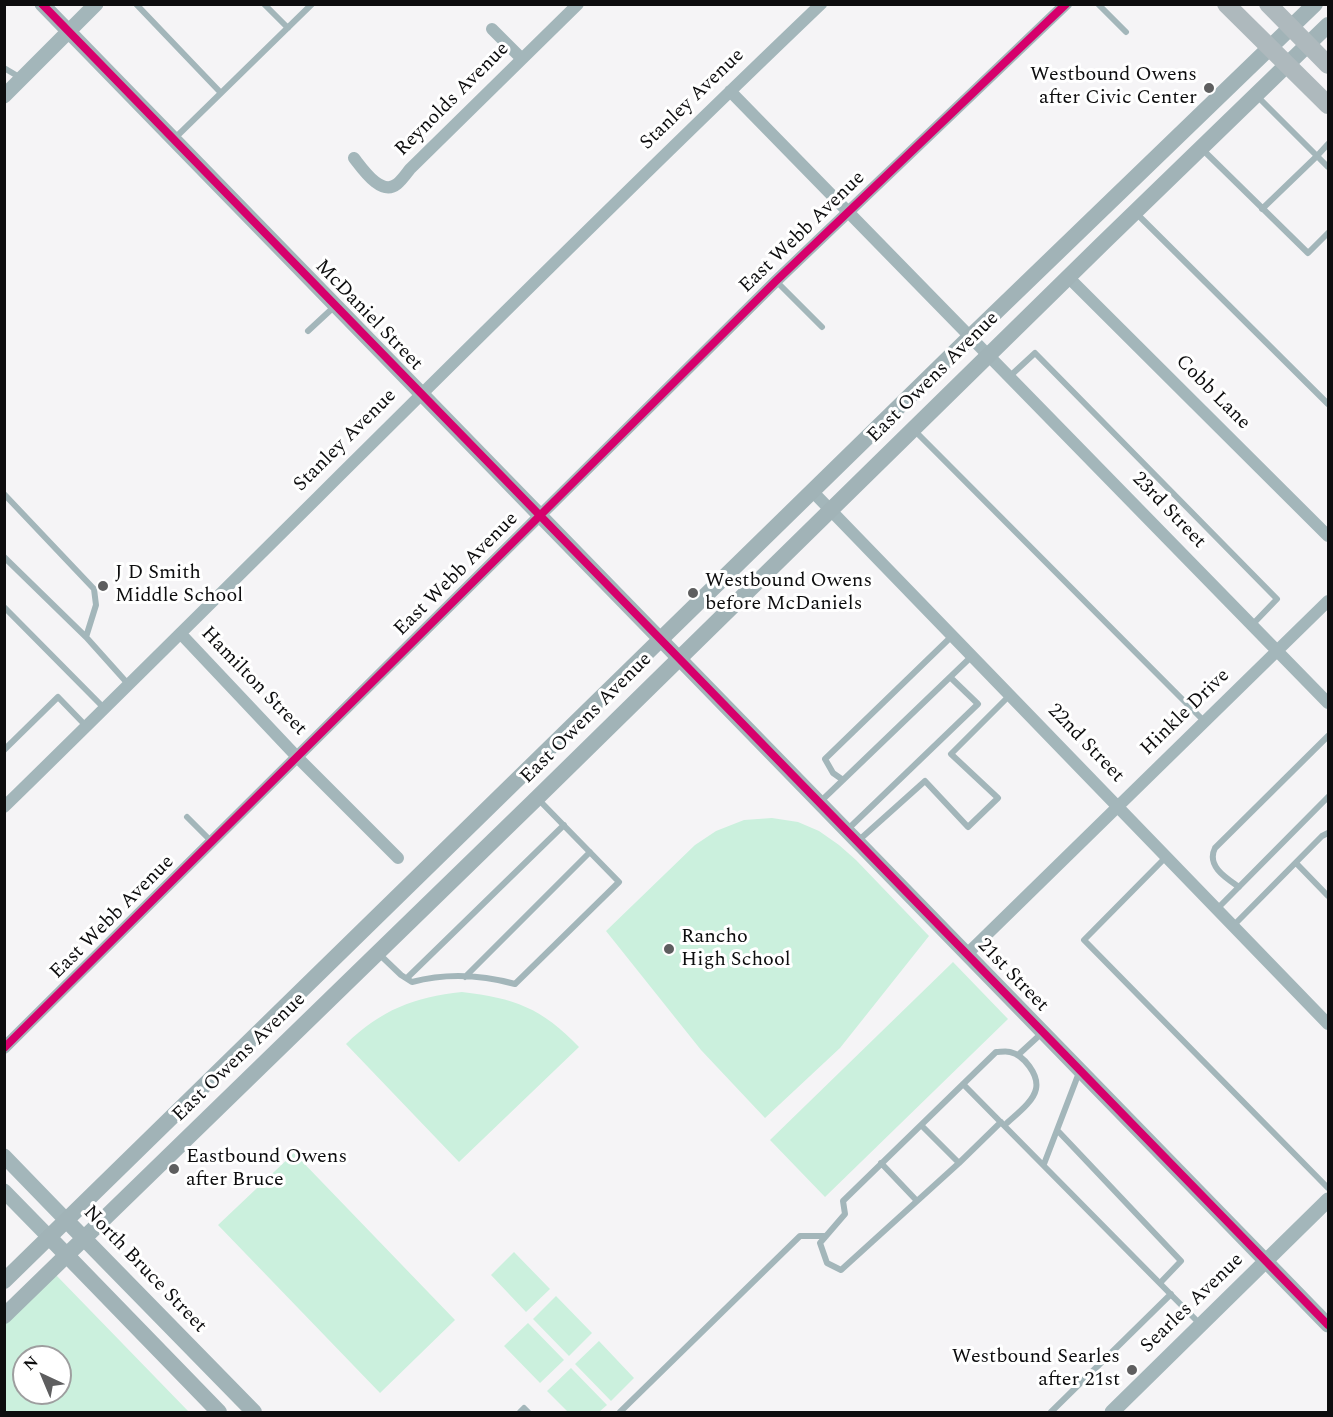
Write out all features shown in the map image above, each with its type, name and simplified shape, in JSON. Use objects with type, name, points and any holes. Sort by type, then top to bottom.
[{"type":"main road","points":[[1227,4],[1329,105]]},
{"type":"main road","points":[[1268,4],[1329,65]]},
{"type":"main road","name":"East Owens Avenue","points":[[4,1316],[537,798],[813,492],[979,346],[1279,55],[1299,35],[1315,4]]},
{"type":"main road","name":"East Owens Avenue","points":[[4,1281],[537,763],[831,510],[913,429],[979,346],[1068,276],[1256,94],[1279,55],[1299,35],[1329,25]]},
{"type":"main road","points":[[537,763],[537,798]]},
{"type":"main road","name":"North Bruce Street","points":[[67,1221],[254,1413]]},
{"type":"main road","points":[[49,1237],[219,1413]]},
{"type":"street","name":"McDaniel Street","points":[[42,4],[670,649]]},
{"type":"street","points":[[4,96],[96,4]]},
{"type":"street","name":"Reynolds Avenue","points":[[354,158],[368,176],[380,185],[388,188],[395,186],[578,4]]},
{"type":"street","name":"Stanley Avenue","points":[[4,807],[181,634],[421,393],[820,4]]},
{"type":"street","name":"East Webb Avenue","points":[[4,1048],[776,281],[1066,4]]},
{"type":"street","points":[[492,29],[522,59]]},
{"type":"street","name":"23rd Street","points":[[730,91],[1329,703]]},
{"type":"street","name":"Cobb Lane","points":[[1068,276],[1329,536]]},
{"type":"street","name":"22nd Street","points":[[813,492],[1329,1024]]},
{"type":"street","name":"Hinkle Drive","points":[[967,954],[1329,601]]},
{"type":"street","name":"Hamilton Street","points":[[181,634],[298,758],[398,858]]},
{"type":"street","name":"21st Street","points":[[670,649],[1329,1325]]},
{"type":"street","name":"North Bruce Street","points":[[4,1156],[67,1221]]},
{"type":"street","points":[[4,1191],[49,1237]]},
{"type":"street","name":"Searles Avenue","points":[[1112,1413],[1329,1200]]},
{"type":"lane","points":[[136,4],[221,93]]},
{"type":"lane","points":[[264,4],[288,28]]},
{"type":"lane","points":[[173,139],[312,4]]},
{"type":"lane","points":[[1098,4],[1125,32]]},
{"type":"lane","points":[[4,68],[22,78]]},
{"type":"lane","points":[[1256,94],[1329,167]]},
{"type":"lane","points":[[1262,209],[1329,144]]},
{"type":"lane","points":[[1201,147],[1308,253],[1329,233]]},
{"type":"lane","points":[[1135,212],[1329,404]]},
{"type":"lane","points":[[776,281],[822,327]]},
{"type":"lane","points":[[308,331],[335,306]]},
{"type":"lane","points":[[1009,377],[1035,353],[1277,599],[1252,625]]},
{"type":"lane","points":[[913,429],[1205,722]]},
{"type":"lane","points":[[4,494],[94,589],[96,605],[86,637]]},
{"type":"lane","points":[[4,557],[86,637],[129,685]]},
{"type":"lane","points":[[4,607],[105,709]]},
{"type":"lane","points":[[843,780],[833,773],[825,759],[952,636]]},
{"type":"lane","points":[[820,802],[972,656]]},
{"type":"lane","points":[[847,830],[978,704],[950,676]]},
{"type":"lane","points":[[858,842],[925,781],[968,826],[998,798],[951,754],[1010,695]]},
{"type":"lane","points":[[4,750],[58,698],[87,727]]},
{"type":"lane","points":[[1239,887],[1217,869],[1212,853],[1329,736]]},
{"type":"lane","points":[[1217,909],[1329,797]]},
{"type":"lane","points":[[378,953],[412,982],[434,976],[499,980],[515,984],[619,882],[537,798]]},
{"type":"lane","points":[[187,817],[213,842]]},
{"type":"lane","points":[[407,978],[564,825]]},
{"type":"lane","points":[[1233,926],[1322,836],[1329,833]]},
{"type":"lane","points":[[465,977],[590,852]]},
{"type":"lane","points":[[1166,856],[1084,940],[1329,1188]]},
{"type":"lane","points":[[1296,863],[1329,896]]},
{"type":"lane","points":[[1018,1055],[1043,1032]]},
{"type":"lane","points":[[996,1052],[1010,1052],[1018,1055],[1034,1072],[1036,1089],[1030,1101],[841,1270],[827,1263],[820,1243],[845,1214],[843,1201],[996,1052]]},
{"type":"lane","points":[[1044,1164],[1080,1070]]},
{"type":"lane","points":[[963,1084],[1202,1325]]},
{"type":"lane","points":[[921,1125],[959,1163]]},
{"type":"lane","points":[[1058,1131],[1181,1261],[1160,1282]]},
{"type":"lane","points":[[881,1164],[917,1201]]},
{"type":"lane","points":[[620,1413],[800,1236],[826,1236]]},
{"type":"lane","points":[[1051,1413],[1171,1294]]},
{"type":"lane","points":[[520,1413],[524,1408],[528,1413]]},
{"type":"green space","points":[[772,818],[798,822],[819,831],[839,845],[929,936],[840,1048],[765,1118],[701,1050],[606,931],[695,845],[716,831],[744,820]]},
{"type":"green space","points":[[953,962],[1008,1019],[825,1197],[770,1140]]},
{"type":"green space","points":[[462,992],[480,994],[526,1007],[552,1023],[579,1047],[459,1162],[346,1044],[372,1022],[399,1007],[429,997]]},
{"type":"green space","points":[[294,1153],[455,1320],[380,1393],[218,1225]]},
{"type":"green space","points":[[514,1252],[550,1289],[526,1312],[491,1275]]},
{"type":"green space","points":[[56,1275],[189,1412],[5,1412],[5,1324]]},
{"type":"green space","points":[[556,1296],[592,1333],[569,1356],[533,1319]]},
{"type":"green space","points":[[528,1323],[564,1360],[540,1383],[504,1346]]},
{"type":"green space","points":[[599,1341],[634,1378],[611,1401],[575,1364]]},
{"type":"green space","points":[[571,1368],[607,1405],[599,1412],[568,1412],[547,1391]]},
{"type":"cycle path","points":[[42,4],[1328,1325]]},
{"type":"cycle path","points":[[4,1048],[776,281],[1066,4]]},
{"type":"place","name":"Westbound Owens after Civic Center","points":[[1209,88]]},
{"type":"place","name":"J D Smith Middle School","points":[[103,586]]},
{"type":"place","name":"Westbound Owens before McDaniels","points":[[693,593]]},
{"type":"place","name":"Rancho High School","points":[[669,949]]},
{"type":"place","name":"Eastbound Owens after Bruce","points":[[174,1169]]},
{"type":"place","name":"Westbound Searles after 21st","points":[[1132,1370]]}]
